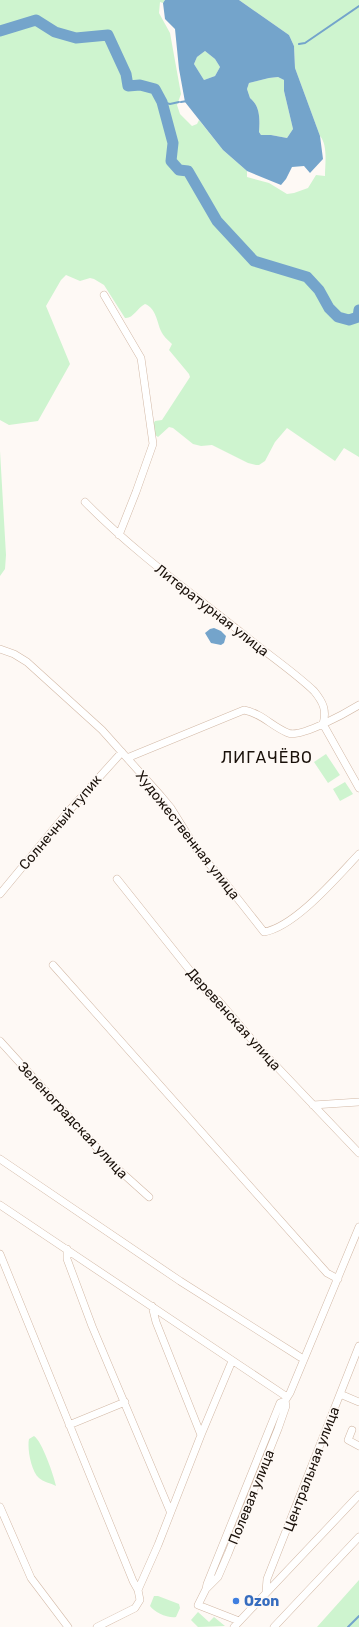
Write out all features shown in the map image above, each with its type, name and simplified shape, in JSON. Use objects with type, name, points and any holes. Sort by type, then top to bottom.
[{"type":"street","points":[[104,294],[141,358],[153,444],[119,535]]},
{"type":"street","name":"Литературная улица","points":[[85,502],[119,535],[169,577],[307,684],[322,702],[326,713],[323,724]]},
{"type":"street","name":"Художественная улица","points":[[0,649],[14,654],[27,662],[81,710],[124,755],[171,808],[197,850],[264,932],[273,930],[298,914],[334,882],[359,854]]},
{"type":"street","points":[[124,755],[244,710],[261,716],[288,733],[299,733],[323,724],[359,705]]},
{"type":"street","points":[[323,724],[359,788]]},
{"type":"street","name":"Солнечный тупик","points":[[0,894],[72,807],[124,755]]},
{"type":"street","name":"Деревенская улица","points":[[117,879],[211,997],[218,1000],[259,1048],[359,1153]]},
{"type":"street","points":[[53,965],[327,1273],[338,1279]]},
{"type":"street","name":"Зеленоградская улица","points":[[0,1041],[110,1162],[149,1197]]},
{"type":"street","points":[[313,1105],[359,1102]]},
{"type":"street","points":[[0,1159],[180,1281],[300,1357]]},
{"type":"street","points":[[0,1205],[152,1306],[286,1399]]},
{"type":"street","name":"Полевая улица","points":[[206,1589],[218,1577],[253,1494],[286,1406],[286,1399],[359,1227]]},
{"type":"street","points":[[67,1249],[67,1259],[92,1326],[170,1511]]},
{"type":"street","points":[[0,1254],[133,1582],[138,1590],[140,1600],[135,1608],[97,1627]]},
{"type":"street","points":[[152,1306],[156,1322],[201,1435]]},
{"type":"street","name":"Центральная улица","points":[[266,1592],[267,1579],[359,1346]]},
{"type":"street","points":[[138,1590],[158,1545],[170,1511],[232,1361]]},
{"type":"street","points":[[340,1394],[359,1402]]},
{"type":"street","name":"Полевая улица","points":[[237,1624],[198,1605],[206,1589],[280,1403],[286,1399]]},
{"type":"street","points":[[69,1425],[125,1402]]},
{"type":"street","points":[[352,1430],[348,1440],[359,1446]]},
{"type":"street","points":[[244,1491],[253,1494]]},
{"type":"street","points":[[237,1624],[359,1495]]},
{"type":"street","points":[[0,1507],[31,1578],[68,1627]]},
{"type":"street","points":[[274,1627],[359,1537]]},
{"type":"green space","points":[[0,0],[165,0],[163,3],[160,2],[159,13],[170,33],[181,94],[177,105],[180,114],[192,126],[197,124],[199,120],[223,150],[247,171],[247,177],[269,183],[287,194],[308,188],[316,175],[325,176],[326,155],[324,144],[295,68],[294,46],[289,35],[239,0],[359,0],[359,457],[344,448],[335,461],[287,428],[275,442],[265,461],[259,465],[248,463],[212,445],[201,446],[193,444],[173,428],[169,427],[158,437],[155,435],[153,424],[155,421],[162,420],[190,377],[169,350],[172,344],[162,333],[154,312],[145,304],[133,315],[125,318],[104,285],[94,279],[90,278],[80,281],[66,275],[61,280],[46,306],[70,364],[38,421],[9,425],[0,420]]},
{"type":"green space","points":[[205,51],[215,59],[220,67],[215,76],[204,80],[194,64],[197,57]]},
{"type":"green space","points":[[278,77],[284,80],[284,91],[293,129],[287,138],[261,135],[259,132],[258,109],[250,98],[247,89],[249,83]]},
{"type":"green space","points":[[0,451],[6,555],[5,569],[0,576]]},
{"type":"green space","points":[[326,754],[340,775],[328,783],[314,762]]},
{"type":"green space","points":[[345,782],[353,794],[340,801],[333,789]]},
{"type":"green space","points":[[34,1436],[44,1451],[56,1486],[36,1475],[29,1453],[29,1439]]},
{"type":"green space","points":[[359,1580],[359,1627],[317,1627]]},
{"type":"green space","points":[[154,1596],[158,1596],[179,1604],[180,1608],[176,1617],[158,1613],[152,1608],[150,1606]]},
{"type":"green space","points":[[198,1612],[209,1622],[214,1617],[225,1626],[198,1627],[191,1620]]},
{"type":"water","points":[[165,0],[239,0],[289,35],[294,46],[295,68],[320,136],[323,159],[310,173],[304,166],[292,167],[281,185],[247,171],[223,150],[185,102],[179,69],[175,29],[165,19],[163,3]],"holes":[[[205,51],[215,59],[220,67],[215,76],[204,80],[194,64],[197,57]],[[278,77],[284,80],[284,91],[293,129],[287,138],[261,135],[259,132],[258,109],[250,98],[247,89],[249,83]]]},
{"type":"water","points":[[214,628],[221,631],[226,636],[224,643],[221,645],[211,643],[205,633]]},
{"type":"waterway","points":[[299,44],[305,43],[359,6]]},
{"type":"waterway","points":[[0,31],[36,20],[55,32],[76,38],[108,35],[126,74],[128,86],[140,85],[155,89],[162,102],[173,143],[171,161],[179,170],[188,171],[217,221],[254,261],[307,277],[319,290],[329,308],[338,317],[349,320],[358,317],[359,310]]},
{"type":"waterway","points":[[181,102],[187,101]]},
{"type":"waterway","points":[[162,102],[170,104],[179,102]]},
{"type":"waterway","points":[[348,1627],[359,1616]]},
{"type":"place","name":"Ozon","points":[[236,1601]]},
{"type":"district","name":"ЛИГАЧЁВО","points":[[267,757]]}]
